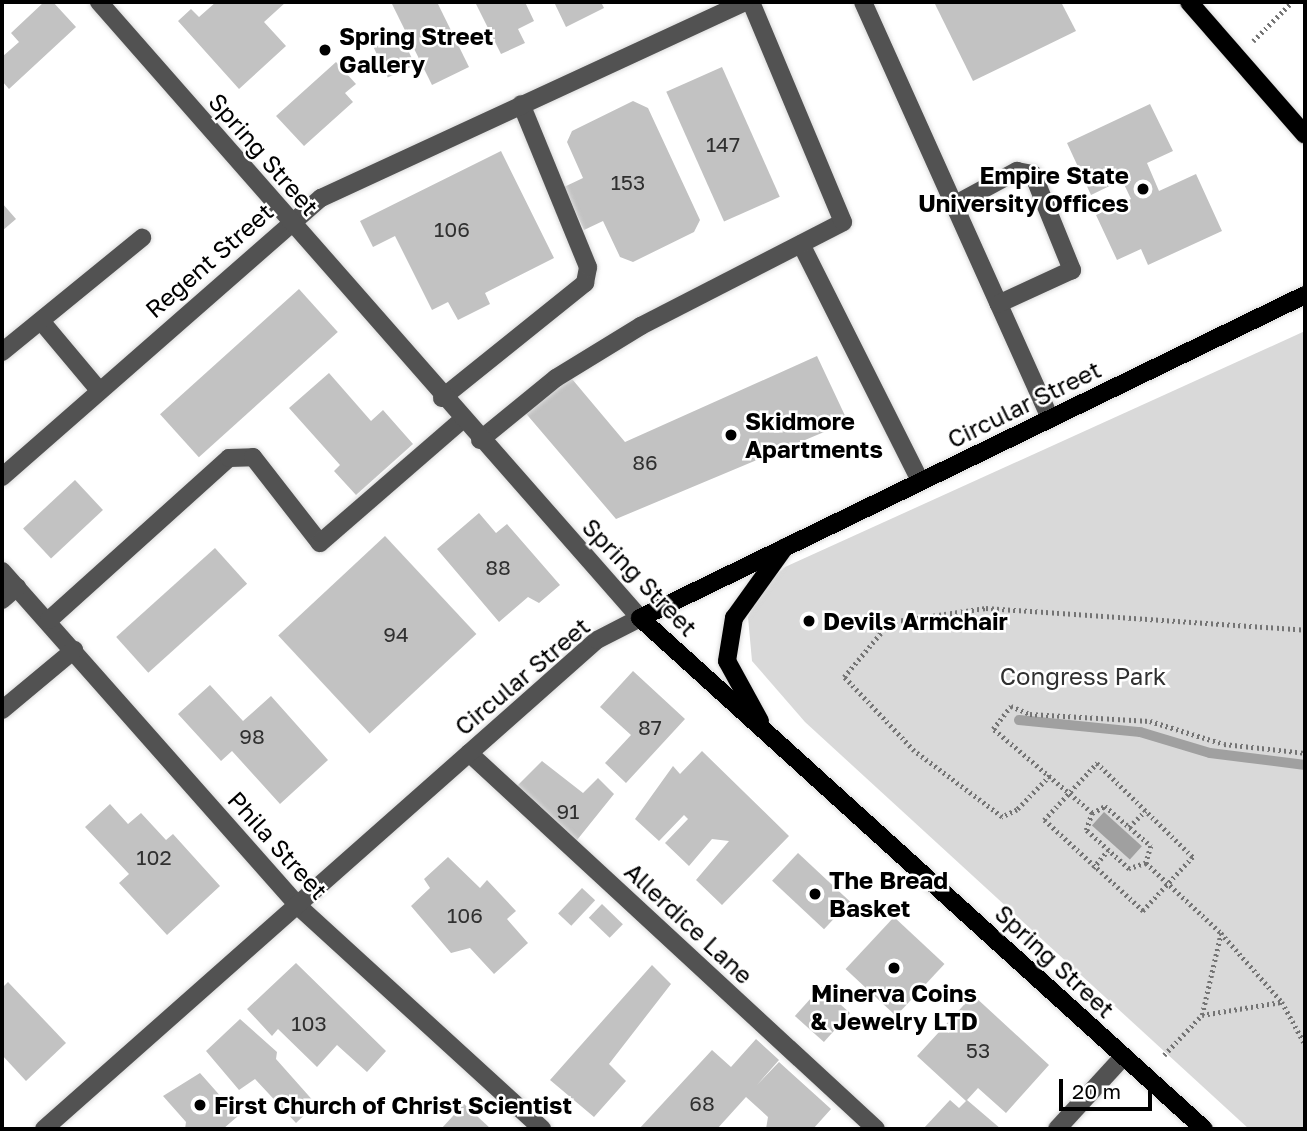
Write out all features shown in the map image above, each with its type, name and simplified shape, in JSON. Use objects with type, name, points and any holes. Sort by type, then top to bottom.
[{"type":"main road","points":[[1188,2],[1305,135]]},
{"type":"main road","name":"Circular Street","points":[[640,618],[787,544],[1305,295]]},
{"type":"main road","points":[[769,736],[727,661],[734,618],[787,544]]},
{"type":"main road","name":"Spring Street","points":[[640,618],[1204,1129]]},
{"type":"street","name":"Spring Street","points":[[99,2],[442,398],[640,618]]},
{"type":"street","name":"Regent Street","points":[[2,477],[291,221],[321,198],[745,2]]},
{"type":"street","points":[[480,440],[556,379],[609,346],[802,244],[831,232],[843,222],[842,208],[751,2]]},
{"type":"street","points":[[863,2],[1050,419]]},
{"type":"street","points":[[442,398],[585,282],[588,267],[522,104]]},
{"type":"street","points":[[954,205],[1017,172],[1034,174],[1072,270],[999,304]]},
{"type":"street","points":[[2,352],[142,239]]},
{"type":"street","points":[[802,244],[920,481]]},
{"type":"street","points":[[41,321],[99,390]]},
{"type":"street","points":[[49,620],[229,458],[253,457],[320,543],[463,420]]},
{"type":"street","name":"Phila Street","points":[[2,571],[49,620],[297,905],[542,1129]]},
{"type":"street","points":[[2,600],[17,587]]},
{"type":"street","name":"Circular Street","points":[[44,1129],[597,640],[640,618]]},
{"type":"street","points":[[2,710],[74,650]]},
{"type":"street","name":"Allerdice Lane","points":[[469,753],[876,1129]]},
{"type":"street","points":[[1056,1129],[1123,1057]]},
{"type":"path","points":[[1237,57],[1292,2]]},
{"type":"path","points":[[1050,776],[1017,810],[1002,817],[914,751],[844,677],[890,622],[986,608],[1305,629]]},
{"type":"path","points":[[1092,813],[993,729],[1011,706],[1030,714],[1150,721],[1224,744],[1305,753]]},
{"type":"path","points":[[1097,763],[1145,811],[1193,857],[1143,911],[1044,820],[1097,763]]},
{"type":"path","points":[[1105,806],[1151,846],[1146,863],[1129,869],[1086,830],[1092,813],[1105,806]]},
{"type":"path","points":[[1129,827],[1145,811]]},
{"type":"path","points":[[1093,867],[1108,850]]},
{"type":"path","points":[[1146,863],[1221,933],[1282,1002],[1305,1044]]},
{"type":"path","points":[[1164,1055],[1202,1016],[1221,933]]},
{"type":"path","points":[[1202,1016],[1282,1002]]},
{"type":"green space","name":"Congress Park","points":[[1305,331],[1305,1129],[1249,1129],[805,722],[752,661],[748,617],[762,588],[785,567]]},
{"type":"shaded area","points":[[1104,812],[1142,846],[1130,860],[1092,825]]},
{"type":"building","points":[[44,2],[53,2],[76,27],[9,89],[2,81],[2,57],[19,42],[11,33]]},
{"type":"building","points":[[216,2],[286,2],[264,22],[286,46],[239,89],[178,21],[191,9],[199,17]]},
{"type":"building","points":[[391,2],[437,2],[469,67],[432,85]]},
{"type":"building","points":[[475,2],[525,2],[534,21],[518,29],[525,43],[501,54]]},
{"type":"building","points":[[554,2],[601,2],[604,8],[566,27]]},
{"type":"building","points":[[934,2],[1061,2],[1076,31],[973,81]]},
{"type":"building","points":[[401,35],[415,65],[388,78],[374,48]]},
{"type":"building","points":[[336,62],[356,84],[345,93],[353,102],[304,146],[276,116]]},
{"type":"building","points":[[722,67],[780,197],[724,222],[666,92]]},
{"type":"building","points":[[633,101],[648,108],[700,220],[694,232],[633,262],[620,257],[603,221],[584,230],[564,187],[583,178],[567,142],[572,131]]},
{"type":"building","points":[[1150,104],[1173,151],[1147,163],[1159,191],[1196,174],[1222,231],[1148,265],[1141,249],[1117,260],[1096,215],[1131,199],[1122,180],[1091,195],[1067,143]]},
{"type":"building","points":[[501,151],[554,258],[485,293],[490,304],[458,320],[448,302],[432,310],[395,236],[373,247],[360,221]]},
{"type":"building","points":[[2,203],[16,219],[2,231]]},
{"type":"building","points":[[299,289],[338,332],[199,457],[160,414]]},
{"type":"building","name":"Skidmore Apartments","points":[[817,356],[848,422],[616,519],[523,410],[567,373],[625,442]]},
{"type":"building","points":[[329,373],[371,421],[383,410],[413,444],[356,495],[334,471],[340,465],[289,408]]},
{"type":"building","points":[[75,480],[103,510],[51,558],[23,528]]},
{"type":"building","points":[[479,513],[496,533],[507,524],[560,585],[539,603],[528,597],[499,622],[437,549]]},
{"type":"building","points":[[385,536],[476,634],[370,734],[278,636]]},
{"type":"building","points":[[215,548],[247,584],[148,673],[116,637]]},
{"type":"building","points":[[633,671],[685,719],[626,783],[605,763],[631,735],[600,707]]},
{"type":"building","points":[[210,685],[243,721],[271,696],[328,760],[280,804],[232,751],[221,761],[178,714]]},
{"type":"building","points":[[702,751],[789,836],[722,905],[696,880],[729,841],[712,839],[689,866],[665,843],[688,819],[684,815],[659,841],[635,819],[673,766],[680,774]]},
{"type":"building","points":[[542,761],[583,793],[598,778],[614,794],[573,845],[515,788]]},
{"type":"building","points":[[110,804],[128,824],[141,813],[166,840],[173,834],[220,886],[167,935],[119,883],[129,874],[85,827]]},
{"type":"building","name":"The Bread Basket","points":[[798,853],[850,901],[824,929],[772,881]]},
{"type":"building","points":[[448,857],[480,888],[487,880],[516,911],[507,919],[528,943],[494,974],[470,948],[451,953],[411,906],[430,888],[424,879]]},
{"type":"building","points":[[582,888],[595,900],[571,926],[558,914]]},
{"type":"building","points":[[602,904],[623,924],[610,938],[589,918]]},
{"type":"building","name":"Minerva Coins & Jewelry LTD","points":[[894,917],[944,964],[896,1016],[846,969]]},
{"type":"building","points":[[296,963],[386,1051],[367,1072],[337,1045],[317,1067],[278,1029],[272,1036],[247,1009]]},
{"type":"building","points":[[652,965],[671,984],[609,1064],[626,1081],[594,1117],[550,1080]]},
{"type":"building","points":[[8,982],[66,1043],[26,1081],[2,1055],[2,988]]},
{"type":"building","points":[[821,987],[850,1013],[824,1042],[795,1016]]},
{"type":"building","points":[[973,995],[1049,1065],[1006,1113],[978,1088],[967,1100],[1001,1129],[923,1129],[950,1100],[959,1108],[966,1101],[917,1056]]},
{"type":"building","points":[[240,1019],[277,1052],[276,1059],[316,1104],[296,1123],[255,1079],[239,1090],[206,1051]]},
{"type":"building","points":[[756,1039],[779,1060],[757,1085],[779,1062],[831,1109],[813,1129],[766,1129],[768,1117],[746,1097],[717,1129],[639,1129],[712,1050],[731,1067]]},
{"type":"building","name":"First Church of Christ Scientist","points":[[200,1073],[238,1116],[223,1129],[185,1129],[186,1122],[163,1096]]},
{"type":"building","points":[[464,1104],[491,1129],[441,1129]]},
{"type":"waterway","points":[[1019,720],[1140,732],[1210,753],[1305,765]]},
{"type":"place","name":"Spring Street Gallery","points":[[325,50]]},
{"type":"place","name":"Empire State University Offices","points":[[1143,189]]},
{"type":"place","name":"Skidmore Apartments","points":[[731,435]]},
{"type":"place","name":"Devils Armchair","points":[[809,621]]},
{"type":"place","name":"The Bread Basket","points":[[815,894]]},
{"type":"place","name":"Minerva Coins & Jewelry LTD","points":[[894,968]]},
{"type":"place","name":"First Church of Christ Scientist","points":[[200,1105]]}]
